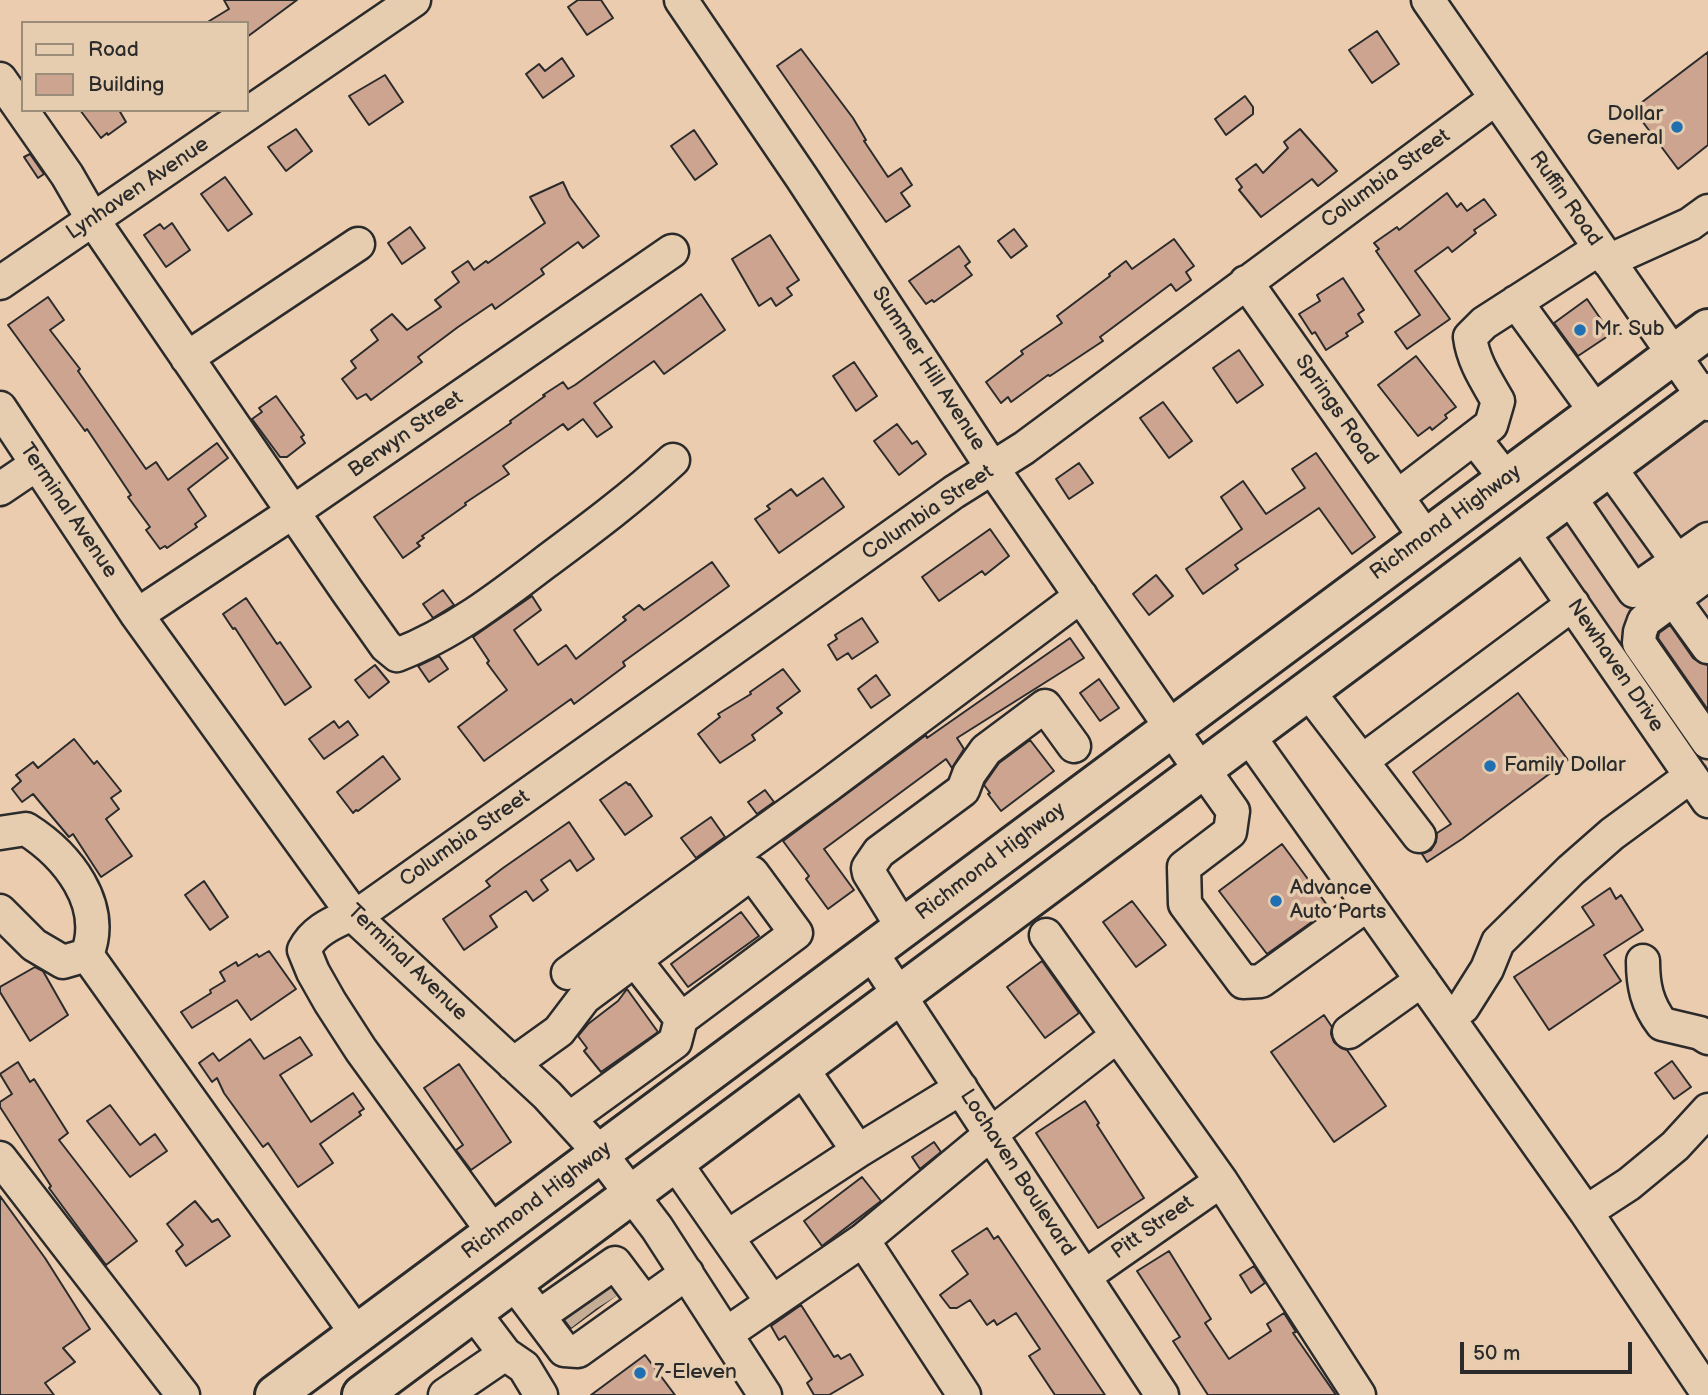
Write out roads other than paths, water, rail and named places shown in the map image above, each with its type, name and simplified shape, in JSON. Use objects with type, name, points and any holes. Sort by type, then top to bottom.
[{"type":"main road","name":"Richmond Highway","points":[[275,1395],[1708,329]]},
{"type":"main road","points":[[384,1388],[474,1312],[631,1193],[1569,496],[1706,398]]},
{"type":"street","name":"Lynhaven Avenue","points":[[0,283],[414,0]]},
{"type":"street","name":"Summer Hill Avenue","points":[[681,0],[810,189],[993,469],[1171,727],[1233,811],[1230,832],[1184,867],[1185,904],[1242,982],[1261,981],[1368,904]]},
{"type":"street","name":"Ruffin Road","points":[[1428,0],[1673,355],[1706,398]]},
{"type":"street","points":[[0,79],[21,109]]},
{"type":"street","name":"Columbia Street","points":[[494,1233],[361,1050],[313,972],[304,950],[310,939],[326,926],[354,916],[942,500],[993,469],[1495,99]]},
{"type":"street","points":[[23,112],[67,175],[93,220],[293,512],[386,646],[397,655],[425,645],[498,598],[634,496],[673,460]]},
{"type":"street","points":[[1397,497],[1491,425],[1498,401],[1479,368],[1471,349],[1470,337],[1484,323],[1516,302],[1604,255],[1690,223],[1708,211]]},
{"type":"street","points":[[187,358],[358,244]]},
{"type":"street","name":"Berwyn Street","points":[[137,615],[293,512],[672,251]]},
{"type":"street","name":"Springs Road","points":[[1246,282],[1426,538]]},
{"type":"street","points":[[1516,302],[1596,412]]},
{"type":"street","name":"Terminal Avenue","points":[[0,408],[137,615],[354,916],[513,1064],[600,1153],[687,1273],[765,1395]]},
{"type":"street","points":[[1474,438],[1506,480]]},
{"type":"street","points":[[0,489],[37,464]]},
{"type":"street","points":[[1610,468],[1677,561]]},
{"type":"street","points":[[1569,496],[1634,591],[1708,539]]},
{"type":"street","name":"Newhaven Drive","points":[[1522,531],[1700,789]]},
{"type":"street","points":[[1708,574],[1644,621],[1639,643],[1708,742]]},
{"type":"street","points":[[568,973],[826,787],[1081,596]]},
{"type":"street","points":[[1674,600],[1708,647]]},
{"type":"street","points":[[1362,761],[1573,604]]},
{"type":"street","points":[[1308,691],[1419,836]]},
{"type":"street","points":[[903,928],[869,873],[868,868],[879,852],[963,790],[969,774],[986,750],[1045,706],[1074,746]]},
{"type":"street","points":[[1248,735],[1586,1212],[1708,1394]]},
{"type":"street","points":[[1449,1018],[1463,1007],[1487,969],[1498,942],[1571,870],[1612,834],[1700,789]]},
{"type":"street","points":[[0,833],[26,829],[46,841],[77,876],[91,911],[92,942],[87,956]]},
{"type":"street","points":[[513,1064],[559,1031],[584,998],[752,873],[796,933],[681,1019],[675,1042],[569,1119]]},
{"type":"street","points":[[0,911],[34,945],[63,962],[87,956]]},
{"type":"street","points":[[1046,935],[1221,1181],[1359,1395]]},
{"type":"street","name":"Lochaven Boulevard","points":[[871,952],[1162,1395]]},
{"type":"street","points":[[87,956],[357,1334]]},
{"type":"street","points":[[635,960],[681,1019]]},
{"type":"street","points":[[1643,961],[1643,984],[1651,1009],[1662,1024],[1700,1033],[1708,1038]]},
{"type":"street","points":[[1349,1032],[1422,980]]},
{"type":"street","points":[[726,1334],[863,1241],[992,1133],[1117,1036]]},
{"type":"street","points":[[801,1068],[858,1152]]},
{"type":"street","points":[[727,1237],[961,1088]]},
{"type":"street","points":[[1586,1212],[1629,1184],[1675,1146],[1708,1110]]},
{"type":"street","points":[[0,1158],[183,1395]]},
{"type":"street","points":[[674,1161],[772,1302]]},
{"type":"street","name":"Pitt Street","points":[[1085,1276],[1221,1181]]},
{"type":"street","points":[[863,1241],[964,1395]]},
{"type":"street","points":[[513,1282],[564,1350],[578,1351],[594,1304],[615,1264],[645,1303]]},
{"type":"street","points":[[539,1316],[594,1304],[645,1303],[687,1273]]},
{"type":"street","points":[[474,1312],[505,1354],[524,1367],[541,1395]]},
{"type":"street","points":[[445,1395],[505,1354]]},
{"type":"tunnel","points":[[598,1281],[610,1300]]},
{"type":"tunnel","points":[[571,1301],[584,1318]]},
{"type":"place","name":"Dollar General","points":[[1677,127]]},
{"type":"place","name":"Mr. Sub","points":[[1580,330]]},
{"type":"place","name":"Family Dollar","points":[[1490,766]]},
{"type":"place","name":"Advance Auto Parts","points":[[1276,901]]},
{"type":"place","name":"7-Eleven","points":[[640,1373]]}]
